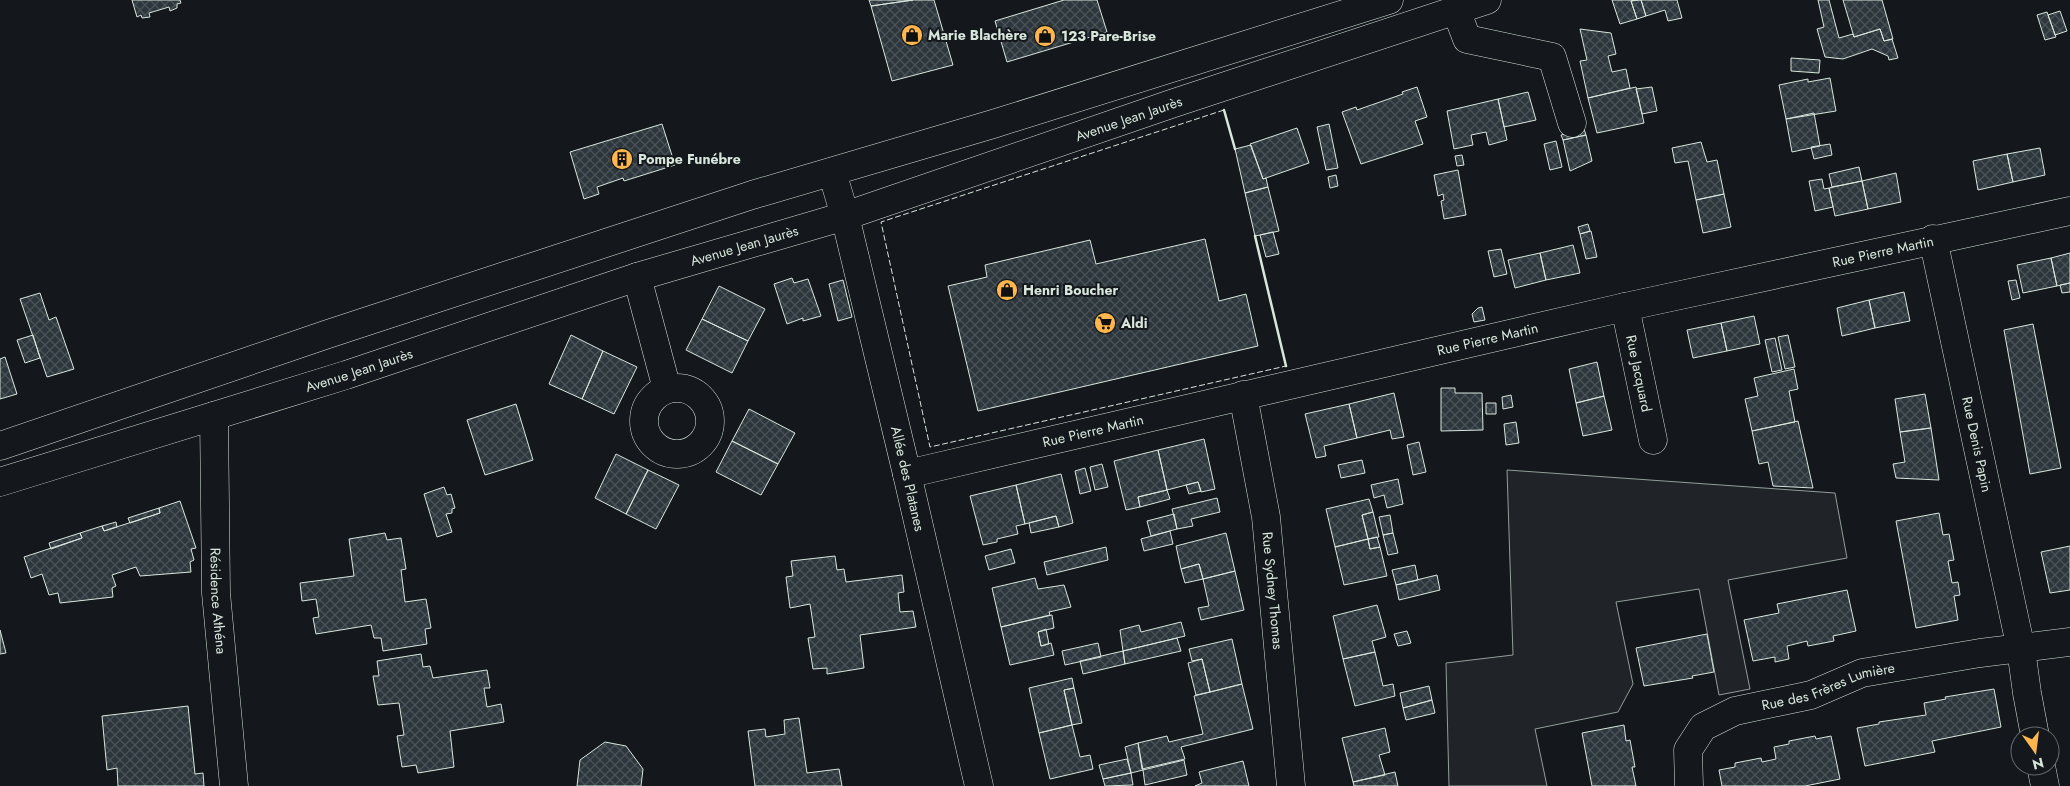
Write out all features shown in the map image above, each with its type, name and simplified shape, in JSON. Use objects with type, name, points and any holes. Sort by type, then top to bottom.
[{"type":"street","points":[[0,446],[328,334],[752,196],[993,124],[1389,0]]},
{"type":"street","name":"Avenue Jean Jaurès","points":[[0,482],[346,376],[637,277],[845,216],[1174,102],[1487,0]]},
{"type":"street","points":[[1456,10],[1466,39],[1552,57],[1572,123]]},
{"type":"street","name":"Allée des Platanes","points":[[832,172],[845,216],[907,474],[979,786]]},
{"type":"street","name":"Rue Pierre Martin","points":[[907,474],[1625,307],[1933,239],[2070,211]]},
{"type":"street","name":"Rue Denis Papin","points":[[1933,239],[2021,649]]},
{"type":"street","points":[[637,277],[667,389]]},
{"type":"street","name":"Rue Jacquard","points":[[1625,307],[1653,440]]},
{"type":"street","name":"Rue Sydney Thomas","points":[[1243,395],[1266,517],[1291,786]]},
{"type":"street","name":"Résidence Athéna","points":[[214,416],[216,593],[234,786]]},
{"type":"street","name":"Rue des Frères Lumière","points":[[1690,786],[1688,750],[1703,727],[1735,711],[1810,694],[1862,673],[1980,653],[2070,642]]},
{"type":"street","points":[[2021,649],[2033,726]]},
{"type":"shaded area","points":[[1507,470],[1835,493],[1847,558],[1728,580],[1750,689],[1719,695],[1699,589],[1616,602],[1633,684],[1618,712],[1535,729],[1547,786],[1449,786],[1446,663],[1513,655]]},
{"type":"building","points":[[132,0],[180,0],[181,3],[177,4],[177,8],[170,11],[169,7],[149,13],[150,17],[142,18],[141,15],[137,17]]},
{"type":"building","points":[[869,0],[913,0],[871,6]]},
{"type":"building","name":"Marie Blachère","points":[[913,0],[934,0],[953,65],[892,81],[871,6]]},
{"type":"building","points":[[1064,0],[1097,0],[1107,32],[1007,62],[995,21]]},
{"type":"building","points":[[1612,0],[1635,0],[1631,1],[1637,19],[1620,24]]},
{"type":"building","points":[[1641,0],[1677,0],[1682,18],[1668,21],[1665,10],[1646,16]]},
{"type":"building","points":[[1641,0],[1646,16],[1637,19],[1631,1]]},
{"type":"building","points":[[1818,0],[1829,0],[1839,38],[1853,34],[1854,37],[1880,29],[1884,41],[1892,39],[1898,58],[1889,60],[1888,56],[1872,49],[1843,59],[1825,57],[1817,29],[1824,27]]},
{"type":"building","points":[[1843,0],[1882,0],[1893,39],[1884,41],[1880,29],[1854,37]]},
{"type":"building","points":[[2060,11],[2067,31],[2055,35],[2048,15]]},
{"type":"building","points":[[2047,12],[2056,37],[2045,40],[2037,15]]},
{"type":"building","points":[[1580,29],[1611,33],[1616,54],[1608,56],[1612,72],[1626,69],[1630,88],[1588,98],[1580,61],[1587,60]]},
{"type":"building","points":[[1791,58],[1820,60],[1819,73],[1791,71]]},
{"type":"building","points":[[1830,78],[1836,111],[1786,119],[1779,85],[1808,79],[1808,82]]},
{"type":"building","points":[[1417,87],[1427,117],[1415,121],[1423,144],[1361,164],[1342,112],[1356,107],[1357,110],[1403,94],[1402,92]]},
{"type":"building","points":[[1636,87],[1644,123],[1597,133],[1588,98]]},
{"type":"building","points":[[1652,87],[1657,111],[1642,114],[1636,89]]},
{"type":"building","points":[[1528,92],[1536,120],[1504,127],[1498,99]]},
{"type":"building","points":[[1498,99],[1507,140],[1489,145],[1486,132],[1471,135],[1473,145],[1454,149],[1447,111]]},
{"type":"building","points":[[1814,113],[1820,146],[1792,152],[1786,119]]},
{"type":"building","name":"Pompe Funébre","points":[[662,124],[675,165],[624,181],[623,178],[597,187],[599,194],[584,199],[570,152]]},
{"type":"building","points":[[1329,124],[1338,168],[1326,170],[1317,127]]},
{"type":"building","points":[[1297,128],[1309,163],[1263,179],[1250,144]]},
{"type":"building","points":[[1584,129],[1586,135],[1563,140],[1561,135]]},
{"type":"building","points":[[1586,135],[1592,161],[1570,171],[1563,140]]},
{"type":"building","points":[[1556,141],[1562,167],[1550,170],[1544,144]]},
{"type":"building","points":[[1701,142],[1707,162],[1717,160],[1724,194],[1696,200],[1688,161],[1675,163],[1672,148]]},
{"type":"building","points":[[1830,144],[1832,155],[1814,159],[1811,147]]},
{"type":"building","points":[[1251,145],[1263,179],[1266,178],[1268,187],[1245,193],[1235,149]]},
{"type":"building","points":[[2040,148],[2045,175],[2013,182],[2007,154]]},
{"type":"building","points":[[2007,154],[2013,182],[1978,190],[1973,161]]},
{"type":"building","points":[[1462,155],[1464,165],[1457,166],[1455,156]]},
{"type":"building","points":[[1859,167],[1862,181],[1832,187],[1829,174]]},
{"type":"building","points":[[1458,170],[1466,215],[1444,219],[1441,201],[1444,200],[1443,194],[1438,196],[1434,175]]},
{"type":"building","points":[[1896,173],[1901,202],[1868,209],[1862,181]]},
{"type":"building","points":[[1336,175],[1338,186],[1330,188],[1328,177]]},
{"type":"building","points":[[1822,179],[1824,189],[1829,188],[1833,207],[1815,211],[1809,181]]},
{"type":"building","points":[[1862,181],[1868,209],[1835,216],[1829,188]]},
{"type":"building","points":[[1268,187],[1279,231],[1255,236],[1245,193]]},
{"type":"building","points":[[1724,194],[1731,227],[1703,233],[1696,200]]},
{"type":"building","points":[[1588,224],[1590,231],[1580,234],[1578,227]]},
{"type":"building","points":[[1591,231],[1597,257],[1586,259],[1580,234]]},
{"type":"building","points":[[1273,232],[1279,254],[1266,257],[1260,235]]},
{"type":"building","name":"Aldi","points":[[1205,239],[1219,301],[1246,294],[1258,346],[978,411],[948,286],[987,277],[985,265],[1090,240],[1096,264]]},
{"type":"building","points":[[1573,245],[1580,273],[1546,280],[1540,253]]},
{"type":"building","points":[[1501,249],[1507,274],[1494,277],[1488,251]]},
{"type":"building","points":[[1540,253],[1546,280],[1515,288],[1508,260]]},
{"type":"building","points":[[2070,253],[2070,283],[2057,286],[2051,258]]},
{"type":"building","points":[[2051,258],[2057,286],[2023,293],[2017,265]]},
{"type":"building","points":[[792,278],[794,283],[808,279],[821,316],[803,321],[803,318],[787,324],[774,284]]},
{"type":"building","points":[[843,280],[852,317],[838,321],[829,284]]},
{"type":"building","points":[[2016,280],[2020,298],[2012,300],[2008,281]]},
{"type":"building","points":[[2070,283],[2070,292],[2062,293],[2060,285]]},
{"type":"building","points":[[719,286],[765,309],[748,341],[702,319]]},
{"type":"building","points":[[1904,292],[1910,321],[1875,328],[1869,300]]},
{"type":"building","points":[[40,293],[49,320],[56,317],[74,369],[47,377],[20,299]]},
{"type":"building","points":[[1869,300],[1875,328],[1842,336],[1837,308]]},
{"type":"building","points":[[1482,307],[1485,320],[1474,322],[1472,314]]},
{"type":"building","points":[[1754,316],[1760,344],[1727,351],[1721,323]]},
{"type":"building","points":[[702,319],[748,341],[732,373],[686,350]]},
{"type":"building","points":[[1721,323],[1727,351],[1693,358],[1687,330]]},
{"type":"building","points":[[2033,324],[2061,468],[2030,474],[2004,330]]},
{"type":"building","points":[[33,335],[40,358],[25,363],[17,340]]},
{"type":"building","points":[[571,335],[603,351],[582,399],[549,384]]},
{"type":"building","points":[[1788,335],[1795,367],[1785,369],[1778,337]]},
{"type":"building","points":[[1775,338],[1782,370],[1772,372],[1765,340]]},
{"type":"building","points":[[603,351],[637,367],[614,414],[582,399]]},
{"type":"building","points":[[5,357],[17,394],[0,399],[0,359]]},
{"type":"building","points":[[1597,362],[1604,396],[1576,403],[1569,369]]},
{"type":"building","points":[[1794,369],[1798,389],[1789,391],[1795,422],[1752,431],[1745,399],[1758,396],[1754,378]]},
{"type":"building","points":[[1441,388],[1455,388],[1455,393],[1482,393],[1483,430],[1441,431]]},
{"type":"building","points":[[1394,393],[1404,437],[1392,439],[1390,430],[1357,438],[1349,404]]},
{"type":"building","points":[[1925,394],[1931,428],[1900,432],[1895,399]]},
{"type":"building","points":[[1511,395],[1513,407],[1503,409],[1502,397]]},
{"type":"building","points":[[1604,396],[1612,430],[1583,436],[1576,403]]},
{"type":"building","points":[[1486,403],[1496,403],[1496,414],[1486,414]]},
{"type":"building","points":[[516,404],[533,460],[485,475],[467,420]]},
{"type":"building","points":[[1349,404],[1357,438],[1324,446],[1326,456],[1316,458],[1305,414]]},
{"type":"building","points":[[749,409],[795,433],[778,464],[732,441]]},
{"type":"building","points":[[1798,421],[1813,488],[1773,486],[1768,462],[1759,464],[1752,431]]},
{"type":"building","points":[[1516,422],[1519,443],[1506,445],[1504,424]]},
{"type":"building","points":[[1931,428],[1939,480],[1896,478],[1893,464],[1905,462],[1900,432]]},
{"type":"building","points":[[1204,439],[1215,489],[1201,492],[1198,482],[1167,490],[1158,450]]},
{"type":"building","points":[[732,441],[778,464],[761,495],[716,472]]},
{"type":"building","points":[[1419,442],[1426,472],[1413,475],[1407,445]]},
{"type":"building","points":[[1158,450],[1167,490],[1138,497],[1140,507],[1126,510],[1114,461]]},
{"type":"building","points":[[616,454],[648,470],[626,514],[595,498]]},
{"type":"building","points":[[1362,460],[1365,473],[1341,478],[1338,465]]},
{"type":"building","points":[[1102,464],[1108,487],[1095,490],[1090,467]]},
{"type":"building","points":[[1085,468],[1091,491],[1080,494],[1075,471]]},
{"type":"building","points":[[648,470],[679,485],[656,529],[626,514]]},
{"type":"building","points":[[1061,474],[1073,523],[1059,527],[1056,516],[1025,524],[1016,485]]},
{"type":"building","points":[[1398,479],[1403,504],[1387,508],[1384,495],[1374,498],[1371,485]]},
{"type":"building","points":[[1198,482],[1201,491],[1189,494],[1186,485]]},
{"type":"building","points":[[1016,485],[1025,524],[1016,526],[1018,534],[997,539],[997,542],[983,545],[970,496]]},
{"type":"building","points":[[444,487],[447,495],[451,494],[455,508],[452,509],[452,513],[446,514],[452,532],[437,537],[424,494]]},
{"type":"building","points":[[1167,490],[1170,499],[1140,507],[1138,497]]},
{"type":"building","points":[[1217,498],[1220,512],[1191,519],[1193,526],[1177,529],[1172,509]]},
{"type":"building","points":[[1369,499],[1373,512],[1362,515],[1368,539],[1335,547],[1326,509]]},
{"type":"building","points":[[180,501],[196,548],[191,549],[194,560],[190,562],[191,572],[140,576],[136,567],[112,575],[116,586],[112,588],[113,597],[60,603],[58,593],[49,595],[42,574],[31,578],[24,557],[82,538],[80,533],[102,526],[104,531],[160,513],[159,508]]},
{"type":"building","points":[[159,508],[160,513],[130,523],[128,518]]},
{"type":"building","points":[[1373,512],[1379,537],[1368,539],[1362,515]]},
{"type":"building","points":[[1939,513],[1943,535],[1949,534],[1954,560],[1948,561],[1952,583],[1958,582],[1960,595],[1954,596],[1958,620],[1916,628],[1896,521]]},
{"type":"building","points":[[1174,514],[1177,529],[1151,536],[1147,521]]},
{"type":"building","points":[[1390,515],[1393,533],[1383,535],[1379,517]]},
{"type":"building","points":[[1056,516],[1059,527],[1031,533],[1029,523]]},
{"type":"building","points":[[116,522],[117,527],[104,531],[102,526]]},
{"type":"building","points":[[1170,531],[1173,544],[1144,551],[1141,539]]},
{"type":"building","points":[[80,533],[82,538],[51,549],[49,543]]},
{"type":"building","points":[[385,533],[387,540],[401,538],[406,569],[401,570],[405,602],[426,599],[431,628],[425,629],[427,644],[383,651],[381,638],[374,638],[371,625],[316,634],[313,618],[319,617],[316,599],[302,601],[300,583],[354,576],[349,539]]},
{"type":"building","points":[[1226,533],[1235,571],[1203,579],[1199,564],[1181,569],[1176,546]]},
{"type":"building","points":[[1393,533],[1398,553],[1388,555],[1383,535]]},
{"type":"building","points":[[1377,537],[1380,547],[1370,549],[1368,539]]},
{"type":"building","points":[[1368,539],[1370,549],[1380,547],[1387,576],[1344,585],[1335,547]]},
{"type":"building","points":[[2070,546],[2070,590],[2050,593],[2041,552]]},
{"type":"building","points":[[1106,547],[1108,560],[1047,575],[1044,562]]},
{"type":"building","points":[[1011,549],[1015,563],[989,570],[985,556]]},
{"type":"building","points":[[835,556],[837,570],[844,569],[846,582],[902,575],[904,592],[898,593],[900,612],[913,611],[916,627],[860,635],[864,668],[827,674],[827,668],[813,669],[808,638],[815,637],[810,604],[790,608],[786,577],[793,576],[791,561]]},
{"type":"building","points":[[1199,564],[1203,579],[1185,583],[1181,569]]},
{"type":"building","points":[[1415,565],[1418,580],[1396,585],[1392,570]]},
{"type":"building","points":[[1235,571],[1244,610],[1201,620],[1198,608],[1209,606],[1203,579]]},
{"type":"building","points":[[1437,575],[1440,590],[1399,600],[1396,585]]},
{"type":"building","points":[[1035,578],[1038,589],[1064,585],[1071,607],[1049,612],[1050,615],[1001,627],[992,588]]},
{"type":"building","points":[[1847,590],[1856,631],[1833,636],[1834,641],[1808,646],[1807,641],[1787,646],[1789,659],[1775,662],[1775,657],[1753,661],[1744,620],[1779,613],[1777,604]]},
{"type":"building","points":[[1377,605],[1386,637],[1372,641],[1375,652],[1343,659],[1333,616]]},
{"type":"building","points":[[1052,615],[1054,628],[1038,632],[1041,646],[1051,643],[1054,655],[1010,665],[1001,627]]},
{"type":"building","points":[[1181,622],[1185,636],[1123,651],[1120,630],[1139,625],[1141,632]]},
{"type":"building","points":[[1046,629],[1049,644],[1041,646],[1038,632]]},
{"type":"building","points":[[0,630],[6,653],[0,654]]},
{"type":"building","points":[[1407,631],[1411,643],[1398,646],[1394,634]]},
{"type":"building","points":[[1707,634],[1714,672],[1692,676],[1693,678],[1644,686],[1636,648]]},
{"type":"building","points":[[1177,638],[1181,651],[1125,664],[1123,651]]},
{"type":"building","points":[[1232,639],[1242,684],[1210,692],[1202,659],[1192,661],[1189,649]]},
{"type":"building","points":[[1098,643],[1101,657],[1065,665],[1062,651]]},
{"type":"building","points":[[1123,651],[1125,664],[1083,674],[1080,661]]},
{"type":"building","points":[[1375,652],[1383,686],[1393,684],[1395,696],[1355,706],[1343,659]]},
{"type":"building","points":[[421,654],[423,667],[430,666],[433,678],[487,670],[490,688],[484,688],[487,707],[501,704],[504,722],[450,731],[454,767],[418,773],[416,765],[402,767],[397,736],[404,735],[399,703],[378,705],[373,676],[379,676],[377,661]]},
{"type":"building","points":[[1202,659],[1210,692],[1196,695],[1188,663]]},
{"type":"building","points":[[1072,678],[1074,688],[1064,690],[1072,725],[1039,733],[1029,688]]},
{"type":"building","points":[[1242,684],[1253,729],[1181,747],[1185,759],[1142,769],[1138,743],[1167,736],[1169,742],[1203,734],[1194,696]]},
{"type":"building","points":[[1429,686],[1432,700],[1403,708],[1400,693]]},
{"type":"building","points":[[1074,688],[1082,723],[1072,725],[1064,690]]},
{"type":"building","points":[[1994,689],[2001,727],[1932,741],[1935,752],[1865,766],[1857,728],[1879,724],[1879,722],[1926,715],[1924,703],[1946,699],[1945,697]]},
{"type":"building","points":[[1432,700],[1435,713],[1406,720],[1403,708]]},
{"type":"building","points":[[188,706],[195,774],[203,773],[204,786],[118,786],[117,768],[107,770],[102,716]]},
{"type":"building","points":[[799,718],[807,773],[839,769],[842,786],[755,786],[748,731],[765,729],[766,737],[785,734],[784,720]]},
{"type":"building","points":[[1072,725],[1080,757],[1090,755],[1093,769],[1050,779],[1039,733]]},
{"type":"building","points":[[1624,725],[1626,741],[1630,740],[1635,767],[1632,767],[1636,786],[1592,786],[1582,733]]},
{"type":"building","points":[[1385,728],[1390,752],[1379,755],[1385,775],[1353,782],[1342,738]]},
{"type":"building","points":[[1815,736],[1816,739],[1831,736],[1840,779],[1805,786],[1722,786],[1719,770],[1735,767],[1735,763],[1761,758],[1762,762],[1776,759],[1774,747],[1789,744],[1789,741]]},
{"type":"building","points":[[605,742],[626,746],[643,769],[641,786],[577,786],[580,760]]},
{"type":"building","points":[[1138,743],[1143,770],[1131,773],[1125,747]]},
{"type":"building","points":[[1127,759],[1131,773],[1103,779],[1099,765]]},
{"type":"building","points":[[1184,760],[1187,775],[1145,785],[1143,770]]},
{"type":"building","points":[[1243,761],[1249,786],[1195,786],[1202,783],[1199,772]]},
{"type":"building","points":[[1395,772],[1398,786],[1354,786],[1353,782]]},
{"type":"building","points":[[1131,773],[1133,785],[1105,786],[1103,779]]},
{"type":"fence","points":[[1224,110],[881,222],[930,447],[1286,366]]},
{"type":"wall","points":[[1224,110],[1235,149]]},
{"type":"wall","points":[[1255,236],[1286,366]]},
{"type":"place","name":"Marie Blachère","points":[[912,35]]},
{"type":"place","name":"123 Pare-Brise","points":[[1045,36]]},
{"type":"place","name":"Pompe Funébre","points":[[622,159]]},
{"type":"place","name":"Henri Boucher","points":[[1007,290]]},
{"type":"place","name":"Aldi","points":[[1105,323]]}]
